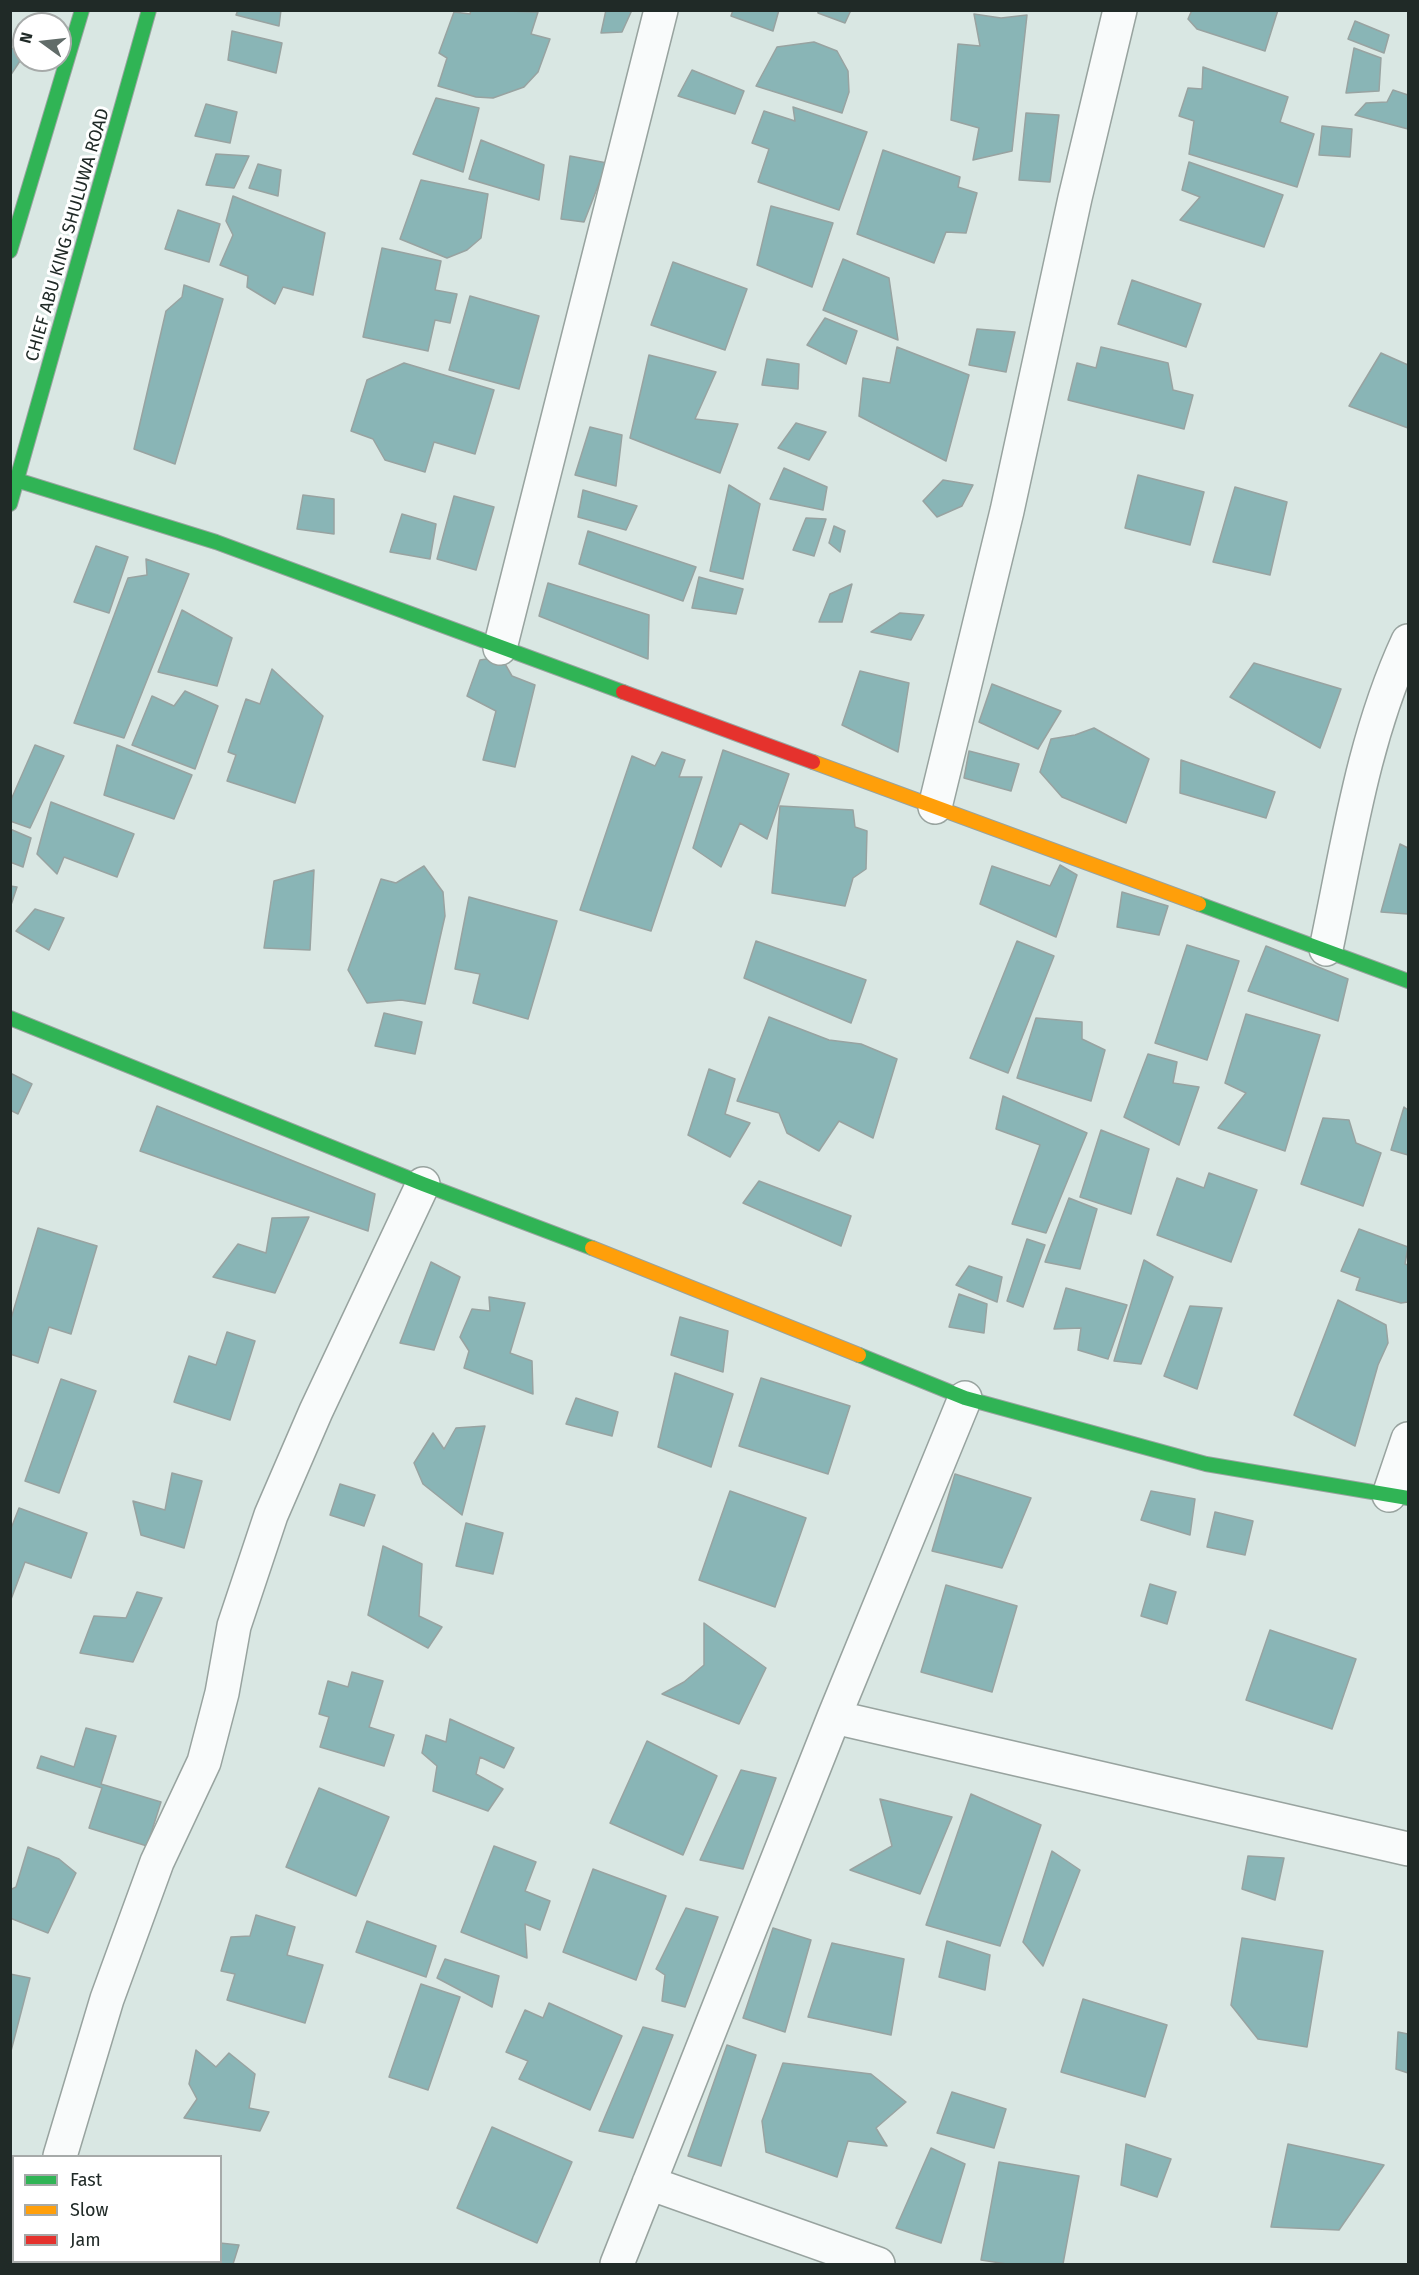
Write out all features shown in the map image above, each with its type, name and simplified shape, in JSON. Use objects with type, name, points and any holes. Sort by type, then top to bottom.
[{"type":"street","points":[[10,251],[82,10]]},
{"type":"street","name":"CHIEF ABU KING SHULUWA ROAD","points":[[10,504],[14,479],[150,10]]},
{"type":"street","points":[[500,648],[661,10]]},
{"type":"street","points":[[935,807],[1007,511],[1075,198],[1119,10]]},
{"type":"street","points":[[14,479],[216,542],[1408,981]]},
{"type":"street","points":[[1326,949],[1367,755],[1394,673],[1408,641]]},
{"type":"street","points":[[10,1018],[423,1184],[606,1253],[965,1398],[1206,1464],[1399,1496],[1408,1439]]},
{"type":"street","points":[[61,2155],[107,1999],[157,1862],[204,1762],[222,1693],[234,1626],[271,1515],[316,1410],[423,1184]]},
{"type":"street","points":[[617,2265],[834,1717],[965,1398]]},
{"type":"street","points":[[834,1717],[1408,1849]]},
{"type":"street","points":[[649,2183],[878,2265]]},
{"type":"building","points":[[238,10],[281,10],[279,26],[236,15]]},
{"type":"building","points":[[471,10],[538,12],[531,34],[550,39],[538,72],[524,87],[493,98],[476,97],[438,86],[447,58],[439,53],[454,12],[470,14]]},
{"type":"building","points":[[606,10],[632,10],[622,32],[601,33]]},
{"type":"building","points":[[733,10],[779,10],[773,31],[731,16]]},
{"type":"building","points":[[818,10],[851,10],[845,23],[818,13]]},
{"type":"building","points":[[1192,10],[1278,10],[1265,51],[1197,29],[1188,19]]},
{"type":"building","points":[[974,14],[1001,18],[1027,15],[1012,151],[973,160],[979,128],[951,120],[958,44],[980,46]]},
{"type":"building","points":[[1355,21],[1389,35],[1384,53],[1348,39]]},
{"type":"building","points":[[232,31],[282,43],[276,73],[228,60]]},
{"type":"building","points":[[814,42],[837,51],[848,71],[849,92],[842,113],[756,86],[777,47]]},
{"type":"building","points":[[10,48],[12,48],[13,72],[10,76]]},
{"type":"building","points":[[1354,48],[1381,58],[1379,91],[1346,93]]},
{"type":"building","points":[[1203,67],[1288,97],[1280,122],[1314,134],[1297,187],[1189,154],[1194,121],[1179,116],[1188,88],[1202,89]]},
{"type":"building","points":[[692,70],[744,91],[735,114],[678,96]]},
{"type":"building","points":[[1393,90],[1408,95],[1408,129],[1355,115],[1366,103],[1387,102]]},
{"type":"building","points":[[436,98],[479,108],[463,172],[413,154]]},
{"type":"building","points":[[206,104],[237,112],[230,143],[195,136]]},
{"type":"building","points":[[793,107],[867,132],[839,210],[758,182],[769,149],[752,143],[764,111],[795,121]]},
{"type":"building","points":[[1026,113],[1059,115],[1050,182],[1019,180]]},
{"type":"building","points":[[1322,126],[1352,129],[1350,157],[1319,155]]},
{"type":"building","points":[[481,140],[544,165],[539,200],[469,179]]},
{"type":"building","points":[[883,150],[960,177],[958,187],[977,193],[966,233],[946,232],[934,263],[857,234]]},
{"type":"building","points":[[216,154],[249,156],[234,188],[206,185]]},
{"type":"building","points":[[570,156],[607,163],[584,222],[561,219]]},
{"type":"building","points":[[1189,162],[1283,195],[1264,247],[1180,220],[1200,197],[1182,190]]},
{"type":"building","points":[[258,164],[281,170],[278,196],[249,188]]},
{"type":"building","points":[[421,180],[488,194],[481,238],[467,250],[447,258],[400,239]]},
{"type":"building","points":[[233,196],[325,233],[313,295],[283,287],[275,304],[247,287],[248,276],[220,265],[233,235],[226,221]]},
{"type":"building","points":[[771,206],[833,223],[812,287],[757,265]]},
{"type":"building","points":[[178,210],[220,224],[209,262],[165,249]]},
{"type":"building","points":[[382,248],[441,261],[435,290],[457,294],[450,323],[435,320],[428,351],[363,337]]},
{"type":"building","points":[[843,259],[889,278],[898,340],[823,310]]},
{"type":"building","points":[[673,262],[747,289],[725,350],[651,325]]},
{"type":"building","points":[[1132,280],[1201,304],[1186,347],[1118,324]]},
{"type":"building","points":[[184,285],[223,299],[175,464],[134,449],[166,311],[182,297]]},
{"type":"building","points":[[470,296],[539,316],[519,389],[449,370]]},
{"type":"building","points":[[825,318],[857,331],[846,364],[807,345]]},
{"type":"building","points":[[977,329],[1015,332],[1006,372],[969,365]]},
{"type":"building","points":[[897,347],[969,375],[946,461],[859,416],[863,378],[890,383]]},
{"type":"building","points":[[1101,347],[1168,363],[1173,390],[1193,395],[1184,429],[1068,400],[1077,363],[1096,368]]},
{"type":"building","points":[[1381,353],[1408,365],[1408,428],[1349,406]]},
{"type":"building","points":[[649,355],[716,372],[695,419],[738,424],[720,473],[630,438]]},
{"type":"building","points":[[767,359],[799,364],[798,389],[762,385]]},
{"type":"building","points":[[404,363],[494,390],[475,454],[434,442],[425,472],[385,460],[373,439],[351,431],[367,380]]},
{"type":"building","points":[[796,423],[826,432],[809,460],[778,448]]},
{"type":"building","points":[[590,427],[622,435],[616,486],[575,475]]},
{"type":"building","points":[[784,468],[827,487],[823,510],[770,499]]},
{"type":"building","points":[[1138,475],[1204,492],[1190,545],[1125,528]]},
{"type":"building","points":[[943,480],[973,485],[962,506],[937,517],[923,501]]},
{"type":"building","points":[[729,485],[760,504],[743,579],[710,571]]},
{"type":"building","points":[[1235,487],[1287,502],[1270,575],[1213,562]]},
{"type":"building","points":[[583,490],[637,506],[626,530],[578,517]]},
{"type":"building","points":[[303,495],[334,499],[334,534],[297,529]]},
{"type":"building","points":[[454,496],[494,507],[476,570],[437,559]]},
{"type":"building","points":[[402,514],[436,524],[430,559],[390,552]]},
{"type":"building","points":[[806,518],[826,519],[814,556],[793,550]]},
{"type":"building","points":[[834,526],[845,531],[840,552],[829,543]]},
{"type":"building","points":[[588,531],[696,567],[683,601],[579,564]]},
{"type":"building","points":[[96,546],[128,557],[109,613],[74,602]]},
{"type":"building","points":[[146,559],[189,574],[124,738],[74,723],[128,578],[147,575]]},
{"type":"building","points":[[699,577],[743,589],[736,614],[692,608]]},
{"type":"building","points":[[548,583],[649,615],[648,659],[539,616]]},
{"type":"building","points":[[852,584],[842,622],[819,622],[830,594]]},
{"type":"building","points":[[182,610],[232,638],[217,686],[158,672]]},
{"type":"building","points":[[900,613],[924,615],[911,640],[871,632]]},
{"type":"building","points":[[501,657],[512,676],[535,685],[515,767],[483,760],[496,711],[467,696],[480,660]]},
{"type":"building","points":[[1254,663],[1341,689],[1320,748],[1230,697]]},
{"type":"building","points":[[272,669],[323,716],[295,803],[227,781],[236,755],[228,752],[246,699],[260,704]]},
{"type":"building","points":[[860,671],[909,683],[898,752],[842,725]]},
{"type":"building","points":[[992,684],[1061,711],[1038,749],[979,722]]},
{"type":"building","points":[[185,691],[218,706],[195,769],[132,745],[152,696],[174,706]]},
{"type":"building","points":[[1094,728],[1149,759],[1126,823],[1062,797],[1040,772],[1051,739],[1075,735]]},
{"type":"building","points":[[35,745],[64,756],[30,828],[10,821],[10,802]]},
{"type":"building","points":[[117,745],[192,775],[174,819],[104,795]]},
{"type":"building","points":[[723,750],[789,774],[767,839],[740,823],[721,867],[693,848]]},
{"type":"building","points":[[969,751],[1019,764],[1011,791],[964,778]]},
{"type":"building","points":[[662,752],[685,760],[679,777],[702,777],[651,931],[580,910],[632,756],[655,766]]},
{"type":"building","points":[[1181,760],[1275,792],[1266,818],[1180,793]]},
{"type":"building","points":[[51,802],[134,834],[117,877],[64,857],[57,874],[37,854]]},
{"type":"building","points":[[780,806],[853,810],[855,827],[867,831],[866,869],[853,878],[845,906],[772,893]]},
{"type":"building","points":[[10,829],[31,838],[23,867],[10,862]]},
{"type":"building","points":[[1400,844],[1408,848],[1408,914],[1381,912]]},
{"type":"building","points":[[1060,865],[1077,875],[1056,937],[980,904],[992,866],[1050,886]]},
{"type":"building","points":[[424,866],[443,892],[445,916],[425,1004],[401,1000],[367,1003],[348,970],[381,879],[396,883]]},
{"type":"building","points":[[314,870],[310,950],[264,948],[274,881]]},
{"type":"building","points":[[10,886],[17,887],[10,908]]},
{"type":"building","points":[[1122,892],[1168,906],[1159,935],[1117,927]]},
{"type":"building","points":[[469,897],[557,921],[528,1019],[473,1003],[480,974],[455,969]]},
{"type":"building","points":[[35,909],[64,918],[49,950],[16,931]]},
{"type":"building","points":[[756,941],[866,980],[851,1023],[744,978]]},
{"type":"building","points":[[1017,941],[1054,956],[1008,1073],[970,1058]]},
{"type":"building","points":[[1187,945],[1239,961],[1207,1060],[1155,1043]]},
{"type":"building","points":[[1266,946],[1348,979],[1338,1021],[1248,991]]},
{"type":"building","points":[[384,1013],[422,1022],[415,1054],[375,1046]]},
{"type":"building","points":[[1246,1014],[1320,1035],[1285,1151],[1218,1128],[1246,1093],[1225,1083]]},
{"type":"building","points":[[769,1017],[829,1040],[861,1044],[897,1059],[873,1138],[839,1121],[819,1151],[787,1133],[779,1113],[737,1101]]},
{"type":"building","points":[[1036,1018],[1082,1022],[1082,1039],[1105,1050],[1091,1101],[1017,1078]]},
{"type":"building","points":[[1148,1054],[1177,1062],[1173,1083],[1199,1087],[1179,1145],[1124,1117]]},
{"type":"building","points":[[709,1069],[735,1079],[725,1114],[750,1123],[730,1157],[688,1135]]},
{"type":"building","points":[[10,1073],[32,1084],[18,1114],[10,1110]]},
{"type":"building","points":[[1003,1096],[1087,1133],[1046,1233],[1012,1224],[1040,1145],[996,1129]]},
{"type":"building","points":[[157,1106],[375,1194],[368,1231],[140,1151]]},
{"type":"building","points":[[1404,1107],[1408,1110],[1408,1155],[1391,1150]]},
{"type":"building","points":[[1323,1118],[1349,1120],[1356,1143],[1381,1153],[1363,1206],[1301,1184]]},
{"type":"building","points":[[1101,1130],[1149,1149],[1131,1214],[1080,1197]]},
{"type":"building","points":[[1209,1173],[1257,1190],[1231,1262],[1157,1235],[1177,1178],[1204,1188]]},
{"type":"building","points":[[759,1181],[851,1216],[841,1246],[743,1203]]},
{"type":"building","points":[[1069,1198],[1097,1209],[1080,1269],[1045,1262]]},
{"type":"building","points":[[309,1217],[275,1293],[213,1277],[238,1244],[266,1253],[272,1218]]},
{"type":"building","points":[[38,1228],[97,1246],[71,1334],[49,1327],[38,1363],[10,1354],[10,1322]]},
{"type":"building","points":[[1359,1229],[1408,1247],[1405,1264],[1408,1265],[1408,1302],[1401,1303],[1356,1290],[1360,1278],[1341,1271]]},
{"type":"building","points":[[1027,1239],[1045,1245],[1023,1307],[1007,1301]]},
{"type":"building","points":[[1144,1260],[1173,1277],[1141,1364],[1114,1361]]},
{"type":"building","points":[[431,1262],[460,1277],[434,1350],[400,1343]]},
{"type":"building","points":[[969,1266],[1002,1277],[997,1302],[956,1285]]},
{"type":"building","points":[[1066,1288],[1127,1305],[1108,1359],[1078,1350],[1081,1328],[1054,1329]]},
{"type":"building","points":[[959,1294],[987,1304],[984,1333],[949,1327]]},
{"type":"building","points":[[489,1297],[525,1303],[510,1353],[532,1361],[533,1394],[464,1368],[469,1351],[460,1337],[472,1309],[490,1311]]},
{"type":"building","points":[[1338,1300],[1386,1325],[1388,1343],[1378,1365],[1355,1446],[1294,1415]]},
{"type":"building","points":[[1190,1306],[1222,1308],[1197,1389],[1164,1376]]},
{"type":"building","points":[[680,1317],[728,1331],[723,1372],[671,1355]]},
{"type":"building","points":[[227,1332],[255,1341],[230,1420],[174,1402],[189,1356],[216,1365]]},
{"type":"building","points":[[675,1373],[733,1394],[711,1467],[658,1447]]},
{"type":"building","points":[[761,1378],[850,1406],[828,1474],[739,1446]]},
{"type":"building","points":[[61,1379],[96,1391],[59,1493],[25,1481]]},
{"type":"building","points":[[576,1398],[618,1412],[612,1436],[566,1424]]},
{"type":"building","points":[[485,1426],[462,1515],[423,1484],[414,1463],[433,1433],[444,1449],[456,1428]]},
{"type":"building","points":[[172,1473],[202,1481],[184,1548],[141,1535],[133,1501],[165,1510]]},
{"type":"building","points":[[955,1474],[1031,1498],[1002,1568],[932,1551]]},
{"type":"building","points":[[340,1484],[375,1495],[364,1526],[330,1515]]},
{"type":"building","points":[[730,1491],[806,1518],[775,1607],[699,1580]]},
{"type":"building","points":[[1151,1491],[1195,1499],[1190,1535],[1141,1520]]},
{"type":"building","points":[[19,1508],[87,1533],[71,1578],[25,1562],[10,1602],[10,1531]]},
{"type":"building","points":[[1215,1512],[1253,1521],[1245,1555],[1207,1547]]},
{"type":"building","points":[[466,1523],[503,1533],[493,1574],[456,1566]]},
{"type":"building","points":[[383,1546],[422,1564],[419,1616],[442,1627],[428,1648],[368,1615]]},
{"type":"building","points":[[1150,1584],[1176,1592],[1167,1624],[1141,1616]]},
{"type":"building","points":[[946,1585],[1017,1606],[992,1692],[921,1672]]},
{"type":"building","points":[[137,1592],[162,1598],[133,1662],[80,1653],[94,1616],[126,1618]]},
{"type":"building","points":[[704,1623],[766,1668],[739,1724],[662,1694],[684,1682],[704,1665]]},
{"type":"building","points":[[1270,1630],[1356,1659],[1332,1729],[1246,1700]]},
{"type":"building","points":[[352,1672],[383,1681],[369,1727],[394,1735],[384,1766],[320,1747],[329,1717],[319,1714],[328,1681],[348,1687]]},
{"type":"building","points":[[450,1719],[514,1748],[504,1768],[480,1757],[476,1774],[503,1789],[488,1811],[433,1791],[437,1766],[422,1753],[426,1735],[446,1742]]},
{"type":"building","points":[[86,1728],[116,1736],[101,1784],[161,1802],[147,1846],[89,1828],[102,1788],[37,1768],[41,1756],[74,1767]]},
{"type":"building","points":[[647,1741],[717,1776],[683,1855],[610,1823]]},
{"type":"building","points":[[741,1770],[776,1778],[743,1869],[700,1860]]},
{"type":"building","points":[[319,1788],[389,1817],[356,1896],[286,1867]]},
{"type":"building","points":[[971,1794],[1041,1825],[1000,1946],[926,1925]]},
{"type":"building","points":[[880,1799],[952,1817],[920,1894],[850,1870],[892,1846]]},
{"type":"building","points":[[494,1846],[536,1862],[525,1891],[550,1901],[540,1930],[525,1924],[527,1958],[461,1932]]},
{"type":"building","points":[[28,1847],[59,1859],[76,1873],[48,1933],[10,1918],[10,1890],[16,1887]]},
{"type":"building","points":[[1052,1851],[1080,1870],[1043,1966],[1023,1942]]},
{"type":"building","points":[[1248,1856],[1284,1858],[1275,1900],[1242,1889]]},
{"type":"building","points":[[593,1869],[666,1896],[636,1980],[563,1952]]},
{"type":"building","points":[[686,1908],[718,1917],[685,2007],[662,2001],[665,1975],[656,1969]]},
{"type":"building","points":[[256,1915],[295,1927],[287,1955],[323,1965],[305,2023],[227,2000],[235,1974],[221,1971],[231,1937],[250,1936]]},
{"type":"building","points":[[367,1921],[436,1946],[426,1977],[356,1952]]},
{"type":"building","points":[[773,1928],[811,1940],[785,2032],[743,2018]]},
{"type":"building","points":[[1242,1938],[1323,1951],[1307,2047],[1258,2039],[1231,2005]]},
{"type":"building","points":[[947,1941],[990,1955],[985,1990],[939,1977]]},
{"type":"building","points":[[832,1943],[904,1959],[891,2035],[808,2017]]},
{"type":"building","points":[[445,1959],[499,1976],[492,2007],[437,1978]]},
{"type":"building","points":[[10,1974],[30,1978],[11,2051],[10,2051]]},
{"type":"building","points":[[421,1984],[460,1997],[428,2090],[389,2077]]},
{"type":"building","points":[[1083,1999],[1167,2025],[1145,2097],[1061,2072]]},
{"type":"building","points":[[549,2003],[622,2036],[590,2110],[519,2079],[528,2061],[506,2052],[525,2010],[543,2018]]},
{"type":"building","points":[[643,2027],[673,2035],[633,2138],[599,2131]]},
{"type":"building","points":[[1398,2032],[1408,2034],[1408,2073],[1396,2069]]},
{"type":"building","points":[[727,2045],[756,2055],[721,2166],[688,2156]]},
{"type":"building","points":[[196,2050],[216,2067],[229,2053],[255,2074],[249,2108],[269,2112],[260,2131],[184,2118],[197,2099],[189,2084]]},
{"type":"building","points":[[783,2063],[871,2074],[906,2102],[876,2128],[887,2146],[848,2141],[837,2177],[766,2152],[762,2121]]},
{"type":"building","points":[[952,2092],[1006,2109],[994,2148],[937,2133]]},
{"type":"building","points":[[492,2127],[572,2162],[537,2243],[457,2208]]},
{"type":"building","points":[[1126,2144],[1171,2159],[1157,2197],[1121,2185]]},
{"type":"building","points":[[1288,2144],[1384,2165],[1339,2230],[1271,2227]]},
{"type":"building","points":[[931,2148],[965,2164],[941,2243],[896,2228]]},
{"type":"building","points":[[999,2162],[1079,2176],[1063,2264],[1007,2264],[981,2260]]},
{"type":"building","points":[[222,2243],[239,2245],[233,2264],[162,2263],[222,2263]]},
{"type":"traffic: fast","points":[[10,251],[82,10]]},
{"type":"traffic: fast","points":[[10,504],[149,10]]},
{"type":"traffic: fast","points":[[10,478],[216,542],[623,692]]},
{"type":"traffic: fast","points":[[1199,904],[1408,981]]},
{"type":"traffic: fast","points":[[10,1018],[423,1184],[592,1248]]},
{"type":"traffic: fast","points":[[859,1355],[965,1398],[1206,1464],[1408,1498]]},
{"type":"traffic: slow","points":[[813,762],[1199,904]]},
{"type":"traffic: slow","points":[[592,1248],[859,1355]]},
{"type":"traffic: jam","points":[[623,692],[813,762]]}]
